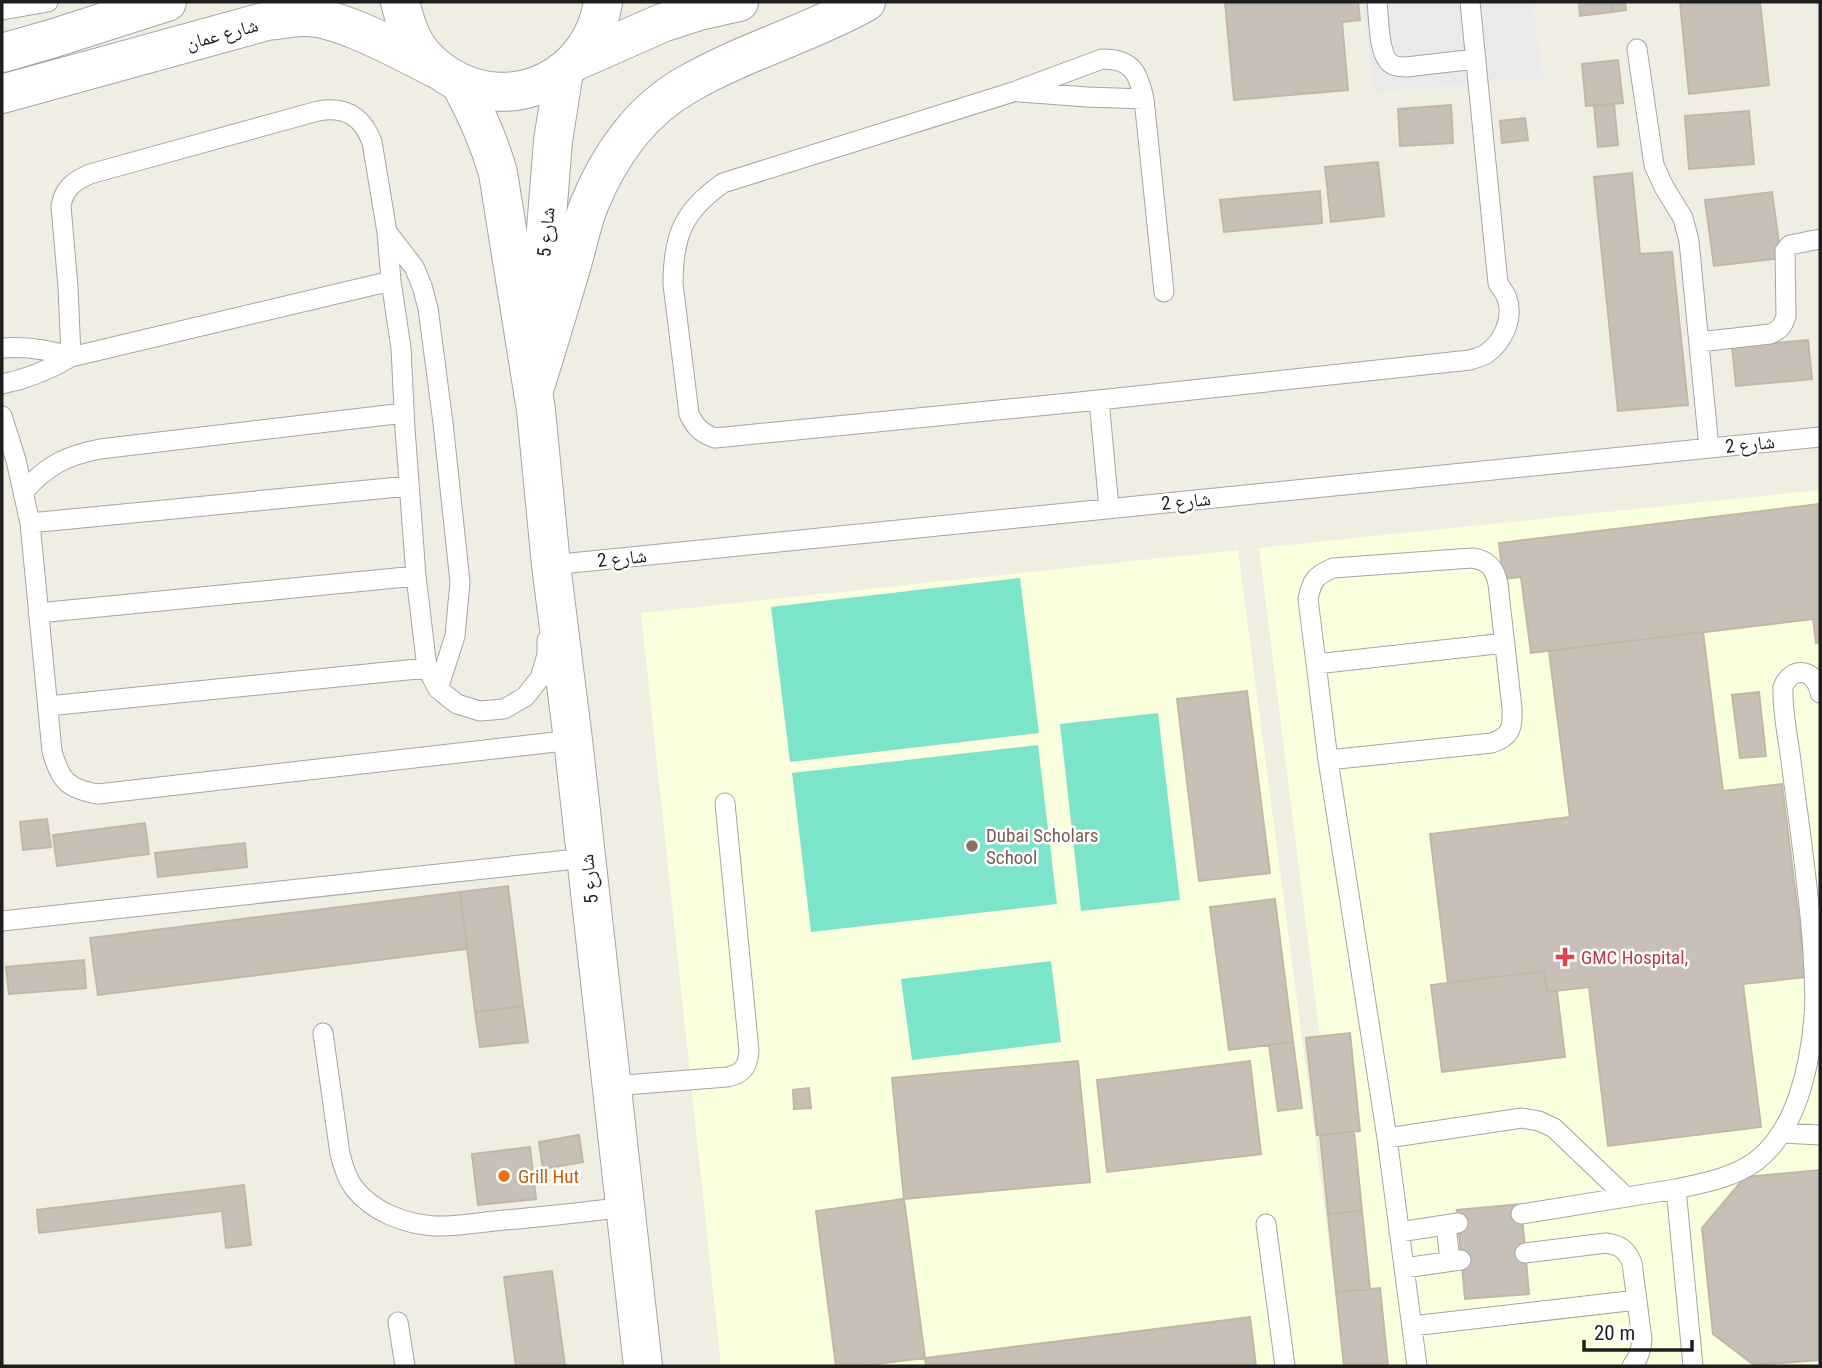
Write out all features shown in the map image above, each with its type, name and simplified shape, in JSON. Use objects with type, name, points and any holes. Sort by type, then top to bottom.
[{"type":"street","points":[[2,53],[160,2]]},
{"type":"street","name":"شارع 5","points":[[400,2],[405,24],[418,48],[448,76],[477,115],[498,173],[533,393],[643,1366]]},
{"type":"street","points":[[570,66],[591,41],[601,17],[603,2]]},
{"type":"street","points":[[570,66],[662,23],[739,2]]},
{"type":"street","points":[[533,393],[588,206],[609,162],[634,129],[657,106],[685,85],[866,2]]},
{"type":"street","name":"شارع عمان","points":[[2,94],[267,21],[307,16],[338,23],[481,89],[502,92],[525,90],[545,83],[570,66]]},
{"type":"street","name":"شارع 5","points":[[533,393],[553,141],[570,66]]},
{"type":"lane","points":[[2,10],[48,2]]},
{"type":"lane","points":[[1377,2],[1382,48],[1390,63],[1406,67],[1476,59]]},
{"type":"lane","points":[[1164,292],[1140,81],[1132,67],[1117,60],[1102,59],[1016,91],[723,183],[691,210],[676,246],[673,264],[673,284],[689,414],[694,425],[715,438],[1470,360],[1485,355],[1497,344],[1506,331],[1509,314],[1507,299],[1499,283],[1470,2]]},
{"type":"lane","points":[[1637,49],[1654,165],[1683,218],[1689,241],[1709,448]]},
{"type":"lane","points":[[1016,91],[1144,99]]},
{"type":"lane","points":[[71,357],[61,206],[66,188],[82,178],[318,111],[341,110],[361,122],[372,142],[387,232],[401,348],[416,576],[427,668],[438,689],[457,704],[480,711],[504,709],[525,696],[540,678],[547,654],[551,565]]},
{"type":"lane","points":[[387,232],[414,267],[429,307],[443,423],[460,582],[455,636],[438,689]]},
{"type":"lane","points":[[1699,342],[1778,331],[1784,325],[1786,316],[1785,251],[1790,245],[1820,239]]},
{"type":"lane","points":[[2,384],[20,381],[47,371],[71,357],[391,281]]},
{"type":"lane","points":[[2,348],[24,346],[48,349],[71,357]]},
{"type":"lane","points":[[1099,400],[1109,509]]},
{"type":"lane","points":[[24,491],[39,475],[78,453],[404,413]]},
{"type":"lane","points":[[2,416],[24,491],[30,523],[52,751],[66,782],[78,791],[98,794],[573,740]]},
{"type":"lane","name":"شارع 2","points":[[551,565],[1820,437]]},
{"type":"lane","points":[[30,523],[409,486]]},
{"type":"lane","points":[[1328,760],[1492,743],[1504,739],[1512,720],[1496,573],[1491,565],[1482,559],[1472,558],[1333,568],[1314,579],[1308,599],[1328,760],[1387,1138],[1417,1366]]},
{"type":"lane","points":[[38,613],[416,576]]},
{"type":"lane","points":[[1316,664],[1505,643]]},
{"type":"lane","points":[[48,705],[427,668]]},
{"type":"lane","points":[[1521,1214],[1676,1189],[1731,1175],[1756,1161],[1783,1133],[1800,1095],[1809,1055],[1815,1016],[1816,927],[1811,848],[1783,687],[1791,675],[1807,673],[1818,683],[1820,693]]},
{"type":"lane","points":[[612,1086],[727,1077],[744,1070],[749,1061],[725,803]]},
{"type":"lane","points":[[2,921],[586,858]]},
{"type":"lane","points":[[323,1033],[340,1154],[346,1173],[354,1188],[383,1212],[400,1220],[435,1226],[547,1217],[626,1207]]},
{"type":"lane","points":[[1387,1138],[1522,1118],[1539,1121],[1554,1128],[1625,1196]]},
{"type":"lane","points":[[1783,1133],[1820,1135]]},
{"type":"lane","points":[[1676,1189],[1693,1366]]},
{"type":"lane","points":[[1266,1224],[1285,1366]]},
{"type":"lane","points":[[1399,1232],[1452,1224],[1456,1261],[1404,1268]]},
{"type":"lane","points":[[1525,1253],[1606,1243],[1623,1248],[1629,1255],[1642,1339],[1638,1359],[1632,1366]]},
{"type":"lane","points":[[1412,1326],[1637,1300]]},
{"type":"lane","points":[[398,1322],[405,1366]]},
{"type":"shaded area","points":[[1363,2],[1533,2],[1543,77],[1373,92]]},
{"type":"shaded area","name":"GMC Hospital,","points":[[1820,490],[1820,1366],[1361,1366],[1259,548]]},
{"type":"shaded area","name":"Dubai Scholars School","points":[[1238,550],[1345,1366],[721,1366],[641,613]]},
{"type":"green space","points":[[1020,578],[1039,733],[790,762],[771,607]]},
{"type":"green space","points":[[1158,713],[1180,900],[1081,911],[1060,724]]},
{"type":"green space","points":[[1038,745],[1057,904],[811,932],[792,773]]},
{"type":"green space","points":[[1051,961],[1061,1042],[912,1060],[901,979]]},
{"type":"building","points":[[1225,2],[1358,2],[1360,20],[1342,22],[1348,90],[1234,100]]},
{"type":"building","points":[[1579,2],[1611,2],[1612,12],[1580,16]]},
{"type":"building","points":[[1611,2],[1625,2],[1626,10],[1612,12]]},
{"type":"building","points":[[1680,2],[1760,2],[1769,85],[1689,94]]},
{"type":"building","points":[[1618,60],[1623,103],[1586,106],[1582,64]]},
{"type":"building","points":[[1614,104],[1618,145],[1598,147],[1594,106]]},
{"type":"building","points":[[1451,105],[1453,143],[1400,146],[1398,109]]},
{"type":"building","points":[[1749,111],[1754,164],[1689,169],[1685,116]]},
{"type":"building","points":[[1525,118],[1528,140],[1502,143],[1500,121]]},
{"type":"building","points":[[1378,162],[1384,216],[1331,222],[1325,167]]},
{"type":"building","points":[[1632,173],[1640,254],[1672,252],[1688,405],[1618,411],[1594,177]]},
{"type":"building","points":[[1320,191],[1322,223],[1224,232],[1220,200]]},
{"type":"building","points":[[1772,192],[1781,258],[1714,266],[1705,200]]},
{"type":"building","points":[[1808,340],[1812,379],[1736,386],[1732,347]]},
{"type":"building","points":[[1820,504],[1820,642],[1816,643],[1813,619],[1531,653],[1521,577],[1503,579],[1499,543]]},
{"type":"building","points":[[1703,632],[1723,791],[1782,784],[1806,977],[1743,984],[1761,1127],[1608,1146],[1589,987],[1547,992],[1544,971],[1448,983],[1430,834],[1570,817],[1549,651]]},
{"type":"building","points":[[1247,691],[1270,873],[1199,881],[1177,699]]},
{"type":"building","points":[[1759,692],[1766,756],[1740,758],[1732,695]]},
{"type":"building","points":[[47,819],[51,847],[23,850],[20,822]]},
{"type":"building","points":[[145,823],[149,854],[57,866],[53,835]]},
{"type":"building","points":[[245,843],[247,867],[158,877],[155,853]]},
{"type":"building","points":[[508,886],[523,1006],[475,1012],[460,892]]},
{"type":"building","points":[[460,892],[467,949],[98,995],[90,938]]},
{"type":"building","points":[[1275,899],[1293,1042],[1229,1050],[1210,907]]},
{"type":"building","points":[[84,960],[86,988],[9,994],[6,967]]},
{"type":"building","points":[[1544,971],[1547,992],[1557,991],[1565,1057],[1442,1072],[1431,985]]},
{"type":"building","points":[[523,1006],[528,1042],[480,1047],[475,1012]]},
{"type":"building","points":[[1350,1033],[1360,1131],[1317,1135],[1306,1038]]},
{"type":"building","points":[[1293,1042],[1302,1108],[1278,1111],[1269,1045]]},
{"type":"building","points":[[1078,1061],[1090,1182],[904,1199],[892,1078]]},
{"type":"building","points":[[1250,1061],[1261,1154],[1107,1172],[1097,1080]]},
{"type":"building","points":[[809,1088],[811,1108],[794,1109],[793,1090]]},
{"type":"building","points":[[1354,1132],[1362,1211],[1328,1214],[1320,1135]]},
{"type":"building","points":[[579,1135],[583,1162],[543,1169],[539,1142]]},
{"type":"building","name":"Grill Hut","points":[[530,1147],[536,1199],[478,1205],[472,1154]]},
{"type":"building","points":[[1820,1170],[1820,1360],[1754,1365],[1713,1334],[1702,1228],[1745,1177]]},
{"type":"building","points":[[244,1185],[251,1245],[226,1248],[222,1211],[39,1233],[37,1210]]},
{"type":"building","points":[[904,1199],[925,1358],[861,1366],[836,1366],[816,1211]]},
{"type":"building","points":[[1521,1204],[1529,1294],[1465,1299],[1457,1210]]},
{"type":"building","points":[[1362,1211],[1370,1289],[1336,1292],[1328,1214]]},
{"type":"building","points":[[552,1271],[565,1366],[516,1366],[504,1277]]},
{"type":"building","points":[[1380,1288],[1388,1366],[1344,1366],[1336,1292]]},
{"type":"building","points":[[1250,1317],[1256,1366],[926,1366],[925,1358]]},
{"type":"place","name":"Dubai Scholars School","points":[[972,846]]},
{"type":"place","name":"GMC Hospital,","points":[[1565,957]]},
{"type":"place","name":"Grill Hut","points":[[504,1176]]}]
